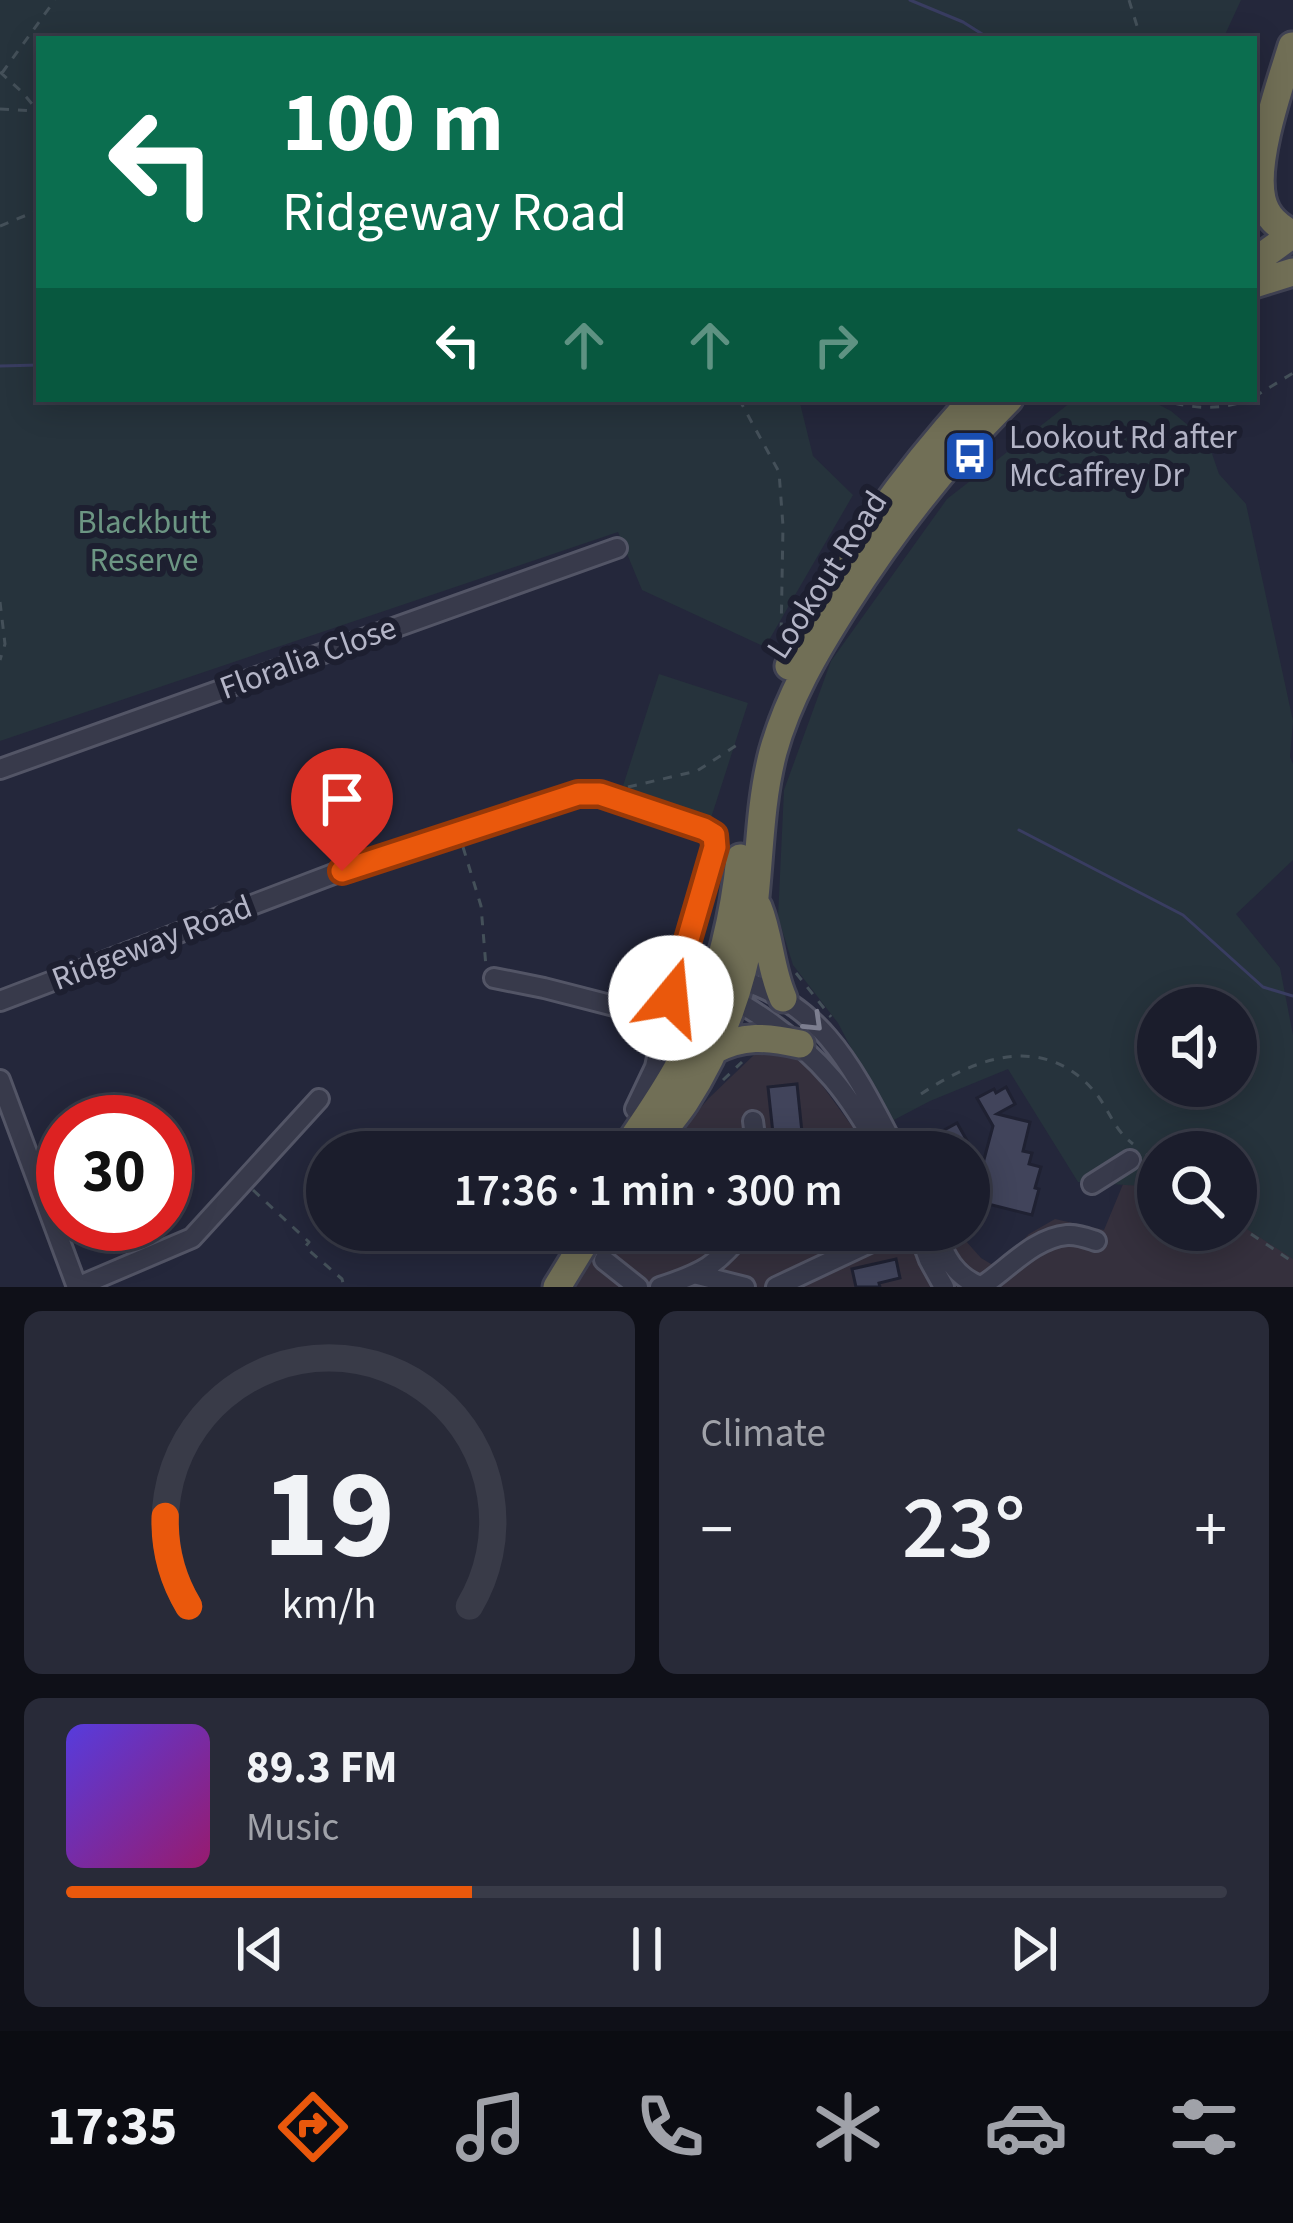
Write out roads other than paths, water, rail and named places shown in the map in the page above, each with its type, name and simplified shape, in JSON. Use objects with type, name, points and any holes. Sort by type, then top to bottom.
[{"type":"highway","points":[[1257,125],[1292,44]]},
{"type":"highway","points":[[1292,44],[1264,149],[1261,191],[1272,220],[1293,234]]},
{"type":"highway","points":[[1261,191],[1274,211],[1293,215]]},
{"type":"highway","points":[[1257,244],[1293,234]]},
{"type":"highway","points":[[1257,260],[1293,234]]},
{"type":"highway","points":[[1257,283],[1293,272]]},
{"type":"highway","name":"Lookout Road","points":[[637,1131],[725,992],[730,917],[746,891],[751,763],[780,683],[837,576],[884,504],[970,402]]},
{"type":"highway","name":"Lookout Road","points":[[662,1131],[683,1105],[712,1051],[764,794],[781,728],[807,665],[913,506],[1006,402]]},
{"type":"highway","points":[[746,891],[766,927],[783,998]]},
{"type":"highway","points":[[712,1051],[750,1037],[800,1044]]},
{"type":"highway","points":[[540,1287],[561,1251]]},
{"type":"highway","points":[[557,1287],[579,1251]]},
{"type":"street","name":"Floralia Close","points":[[0,769],[617,548]]},
{"type":"street","name":"Ridgeway Road","points":[[0,1000],[378,857],[578,794],[600,794],[714,835],[715,847],[665,1019],[656,1067],[635,1109]]},
{"type":"street","points":[[703,890],[746,891]]},
{"type":"street","points":[[703,890],[730,917]]},
{"type":"street","points":[[681,967],[800,1044],[821,1064],[867,1131]]},
{"type":"street","points":[[490,973],[665,1019]]},
{"type":"street","points":[[725,992],[783,998],[805,1013],[842,1053],[885,1131]]},
{"type":"street","points":[[0,1080],[77,1287],[192,1238],[319,1099]]},
{"type":"street","points":[[752,1121],[754,1131]]},
{"type":"street","points":[[1092,1184],[1130,1160]]},
{"type":"street","points":[[943,1251],[950,1266],[978,1286],[1000,1280],[1025,1253],[1052,1239],[1071,1234],[1096,1241]]},
{"type":"street","points":[[660,1287],[698,1275],[727,1251]]},
{"type":"street","points":[[776,1287],[811,1279],[860,1251]]},
{"type":"street","points":[[926,1251],[944,1287]]},
{"type":"street","points":[[604,1260],[638,1287]]},
{"type":"street","points":[[698,1275],[745,1287]]},
{"type":"waterway","points":[[910,0],[985,36]]},
{"type":"waterway","points":[[0,366],[36,365]]},
{"type":"waterway","points":[[1019,830],[1183,915],[1263,987],[1293,996]]},
{"type":"place","name":"Lookout Rd after McCaffrey Dr","points":[[970,456]]},
{"type":"park label","name":"Blackbutt Reserve","points":[[144,541]]}]
